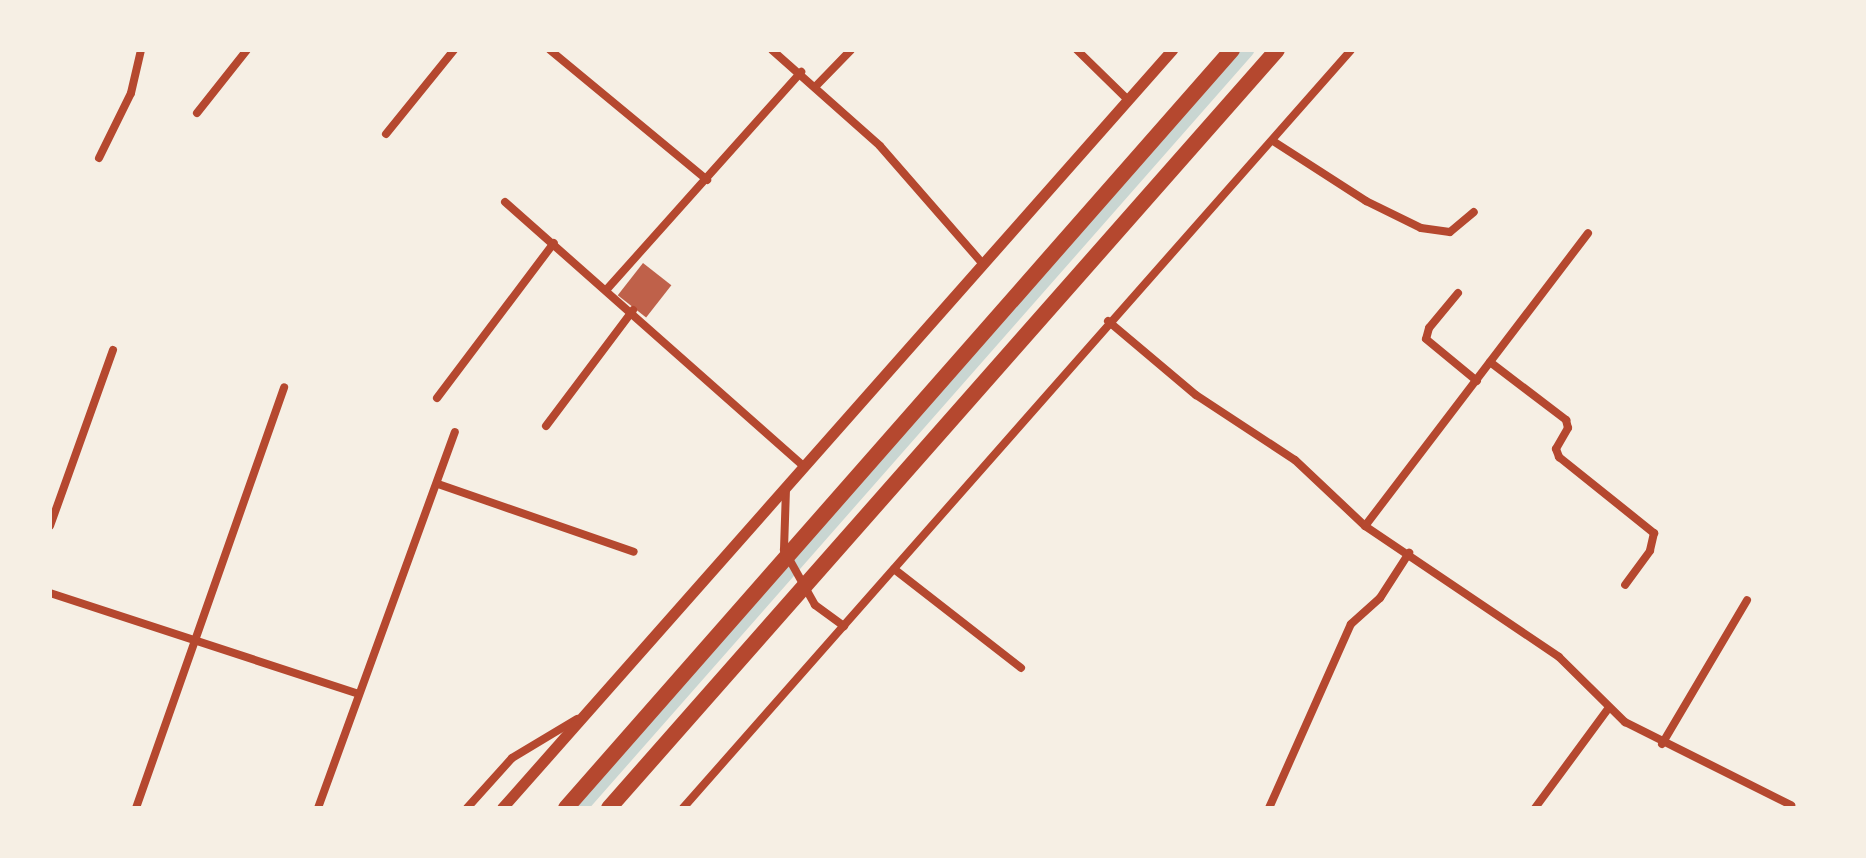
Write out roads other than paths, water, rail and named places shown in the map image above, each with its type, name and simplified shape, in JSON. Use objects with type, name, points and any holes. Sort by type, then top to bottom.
[{"type":"highway","points":[[566,808],[1232,50]]},
{"type":"highway","points":[[609,808],[1277,50]]},
{"type":"street","points":[[99,158],[131,93],[141,50]]},
{"type":"street","points":[[197,113],[247,50]]},
{"type":"street","points":[[386,134],[454,50]]},
{"type":"street","points":[[550,50],[707,180]]},
{"type":"street","points":[[772,50],[801,72],[880,146],[983,264]]},
{"type":"street","points":[[816,86],[851,50]]},
{"type":"street","points":[[1077,50],[1128,100]]},
{"type":"street","points":[[502,808],[1172,50]]},
{"type":"street","points":[[683,808],[1108,321],[1273,141],[1351,50]]},
{"type":"street","points":[[608,288],[801,72]]},
{"type":"street","points":[[1273,141],[1366,201],[1421,228],[1450,232],[1474,212]]},
{"type":"street","points":[[505,202],[633,310],[805,467]]},
{"type":"street","points":[[1365,526],[1588,233]]},
{"type":"street","points":[[437,398],[554,243]]},
{"type":"street","points":[[1458,293],[1429,328],[1426,339],[1477,381]]},
{"type":"street","points":[[546,426],[633,310]]},
{"type":"street","points":[[1108,321],[1196,395],[1295,460],[1365,526],[1559,657],[1608,709],[1662,744],[1791,805]]},
{"type":"street","points":[[50,526],[113,350]]},
{"type":"street","points":[[1490,362],[1566,420],[1568,428],[1556,449],[1559,457],[1654,533],[1650,551],[1625,585]]},
{"type":"street","points":[[136,808],[284,387]]},
{"type":"street","points":[[318,808],[455,432]]},
{"type":"street","points":[[438,484],[634,552]]},
{"type":"street","points":[[786,489],[784,550],[810,598],[844,626]]},
{"type":"street","points":[[1269,808],[1351,624],[1380,598],[1409,553]]},
{"type":"street","points":[[894,569],[1021,668]]},
{"type":"street","points":[[50,593],[192,642],[359,694]]},
{"type":"street","points":[[1662,744],[1747,600]]},
{"type":"street","points":[[1535,808],[1608,709]]},
{"type":"street","points":[[467,808],[512,758],[585,715]]},
{"type":"waterway","points":[[579,808],[1246,50]]}]
